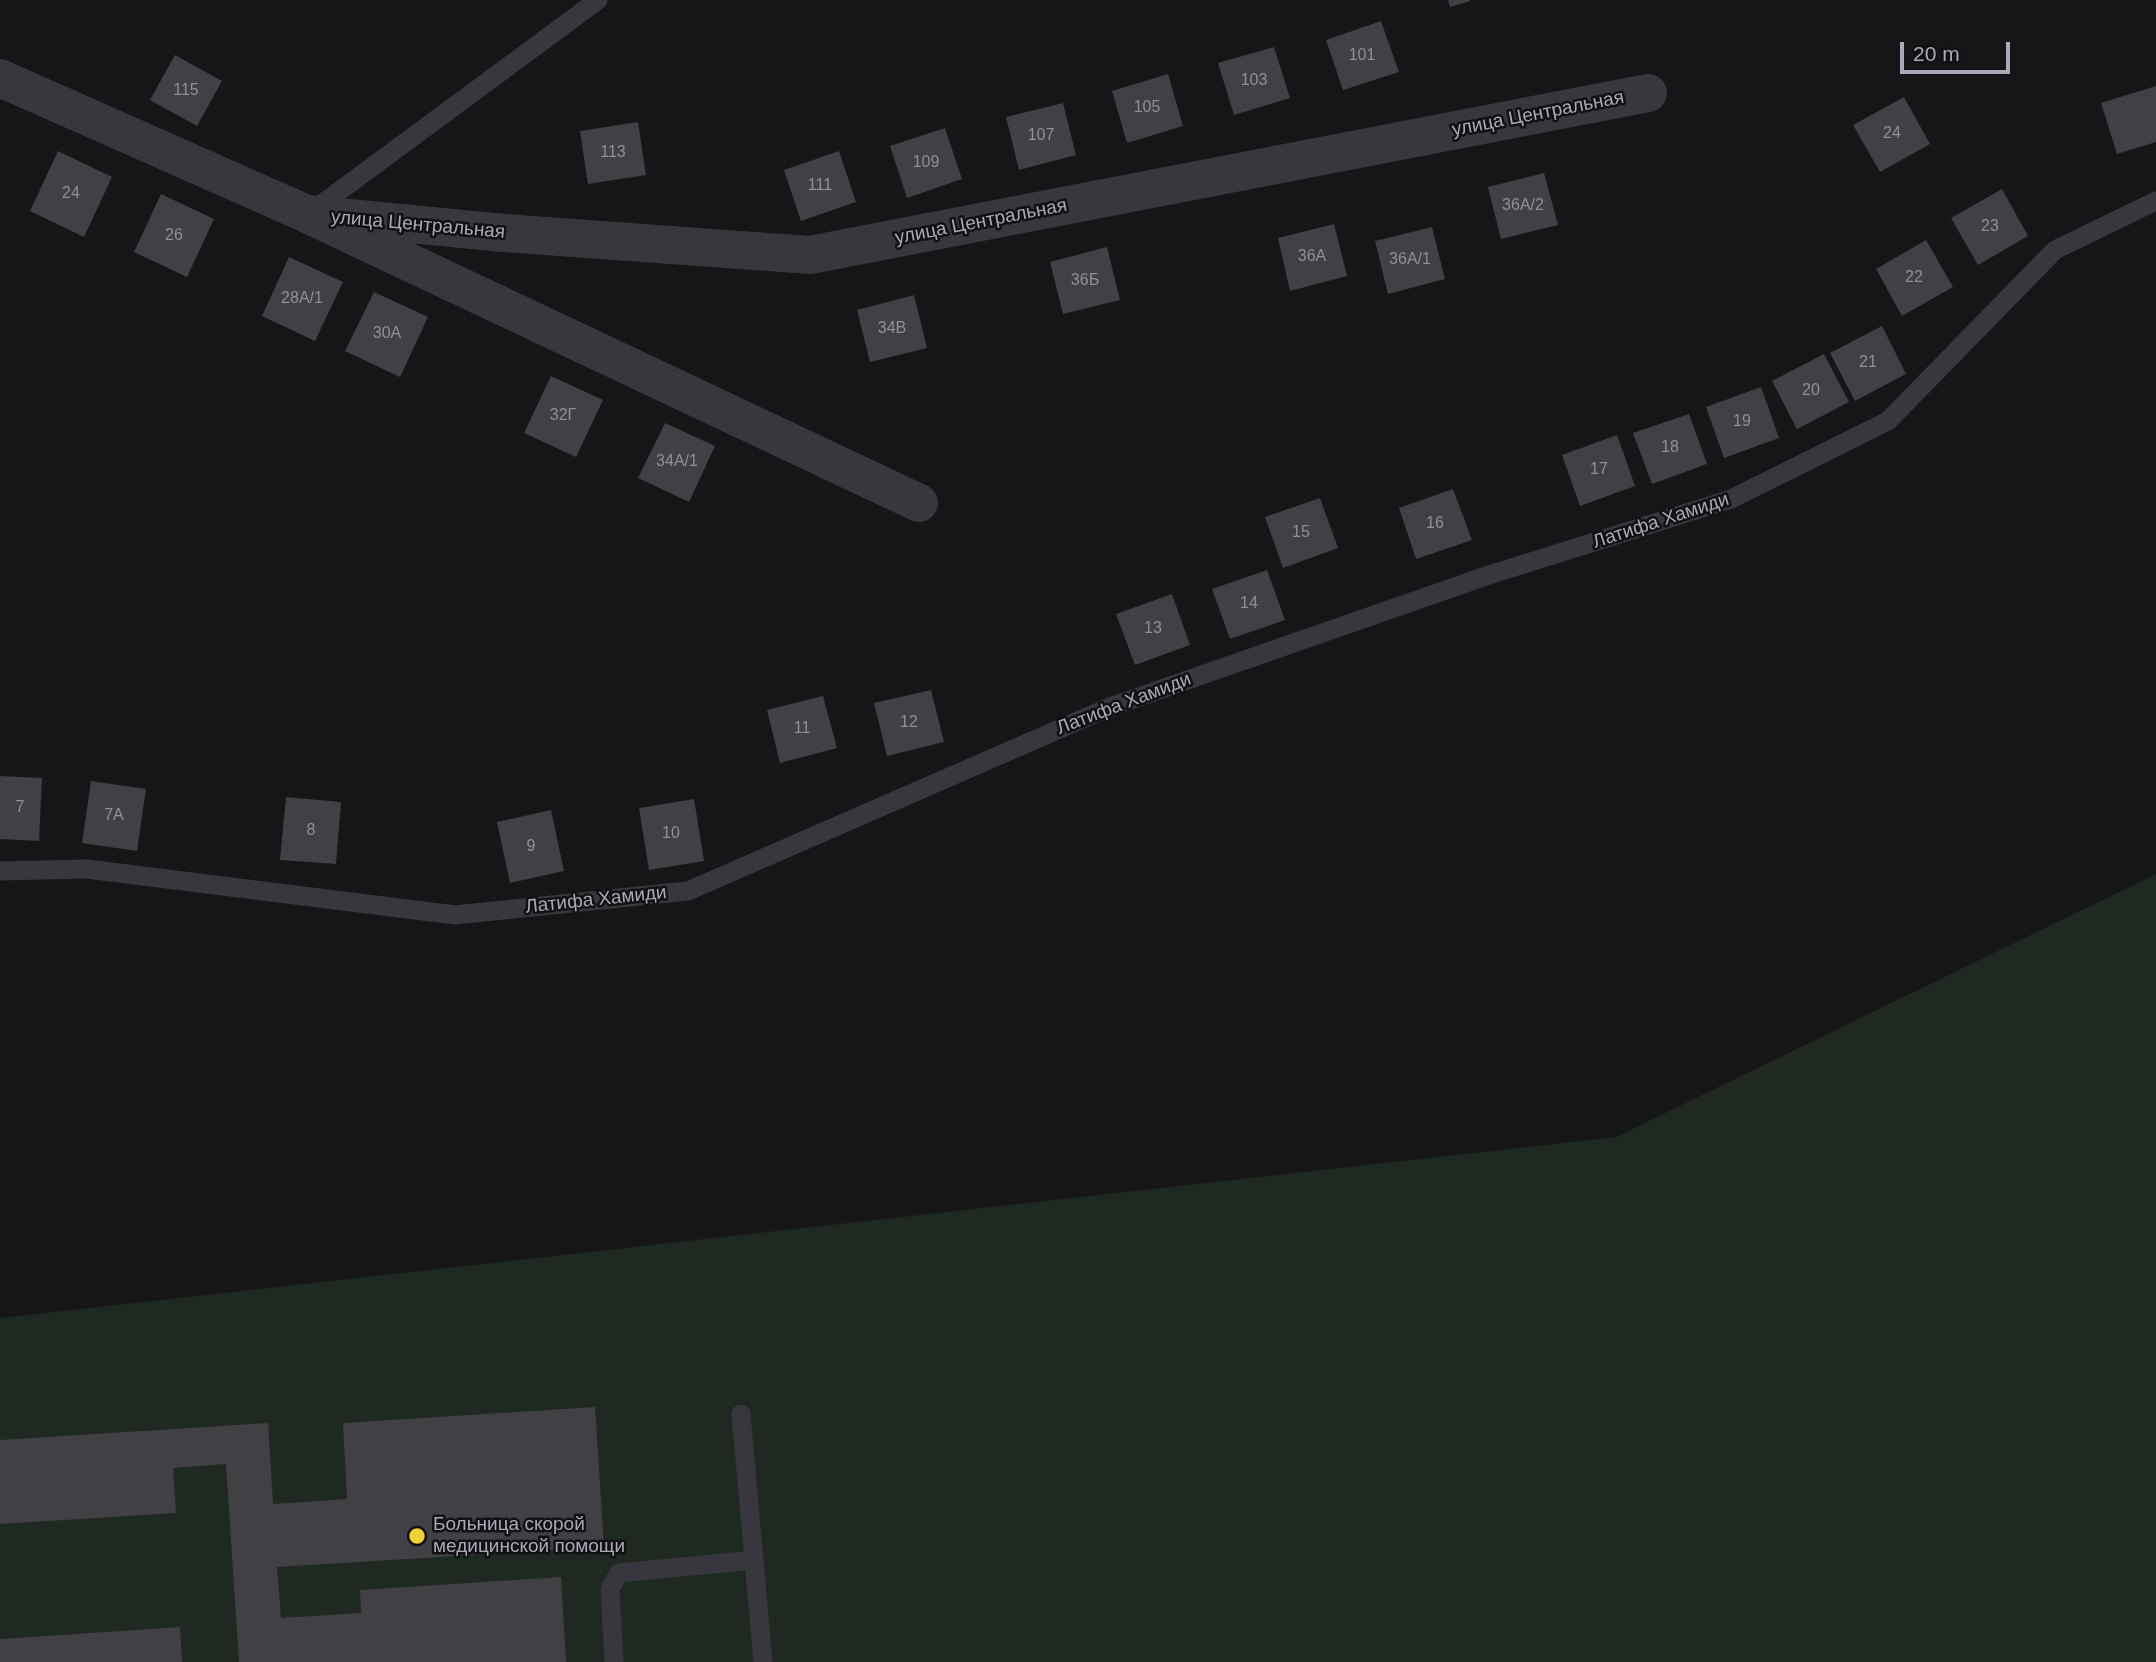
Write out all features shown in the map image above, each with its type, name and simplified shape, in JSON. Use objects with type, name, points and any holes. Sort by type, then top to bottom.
[{"type":"street","name":"улица Центральная","points":[[0,78],[307,214],[919,503]]},
{"type":"street","name":"улица Центральная","points":[[307,214],[504,233],[810,255],[1648,93]]},
{"type":"lane","points":[[307,214],[597,0]]},
{"type":"lane","name":"Латифа Хамиди","points":[[0,871],[87,869],[455,915],[688,891],[1110,707],[1489,575],[1731,499],[1888,421],[2055,250],[2156,201]]},
{"type":"lane","points":[[741,1414],[763,1662]]},
{"type":"lane","points":[[614,1662],[610,1589],[619,1573],[754,1560]]},
{"type":"shaded area","points":[[2156,874],[2156,1662],[0,1662],[0,1318],[1616,1137]]},
{"type":"building","points":[[1448,0],[1470,0],[1470,1],[1450,7]]},
{"type":"building","points":[[1381,21],[1399,72],[1343,90],[1326,40]]},
{"type":"building","points":[[1274,47],[1290,98],[1234,115],[1218,63]]},
{"type":"building","points":[[175,55],[222,81],[197,126],[150,100]]},
{"type":"building","points":[[1168,74],[1183,126],[1127,143],[1112,91]]},
{"type":"building","points":[[2156,86],[2156,142],[2117,154],[2101,103]]},
{"type":"building","points":[[1904,97],[1930,144],[1880,172],[1853,125]]},
{"type":"building","points":[[1063,103],[1076,155],[1019,170],[1006,117]]},
{"type":"building","points":[[638,122],[646,175],[588,184],[580,131]]},
{"type":"building","points":[[945,128],[962,179],[907,198],[890,146]]},
{"type":"building","points":[[58,151],[112,177],[84,237],[30,211]]},
{"type":"building","points":[[839,151],[856,202],[801,221],[784,170]]},
{"type":"building","points":[[1544,173],[1558,225],[1501,239],[1488,187]]},
{"type":"building","points":[[2002,189],[2028,236],[1978,265],[1951,218]]},
{"type":"building","points":[[161,194],[214,219],[187,277],[134,252]]},
{"type":"building","points":[[1334,224],[1347,276],[1290,291],[1278,238]]},
{"type":"building","points":[[1432,227],[1445,279],[1388,294],[1375,241]]},
{"type":"building","points":[[1926,240],[1953,287],[1902,316],[1876,269]]},
{"type":"building","points":[[1107,247],[1120,300],[1063,314],[1050,262]]},
{"type":"building","points":[[289,257],[343,282],[315,341],[262,316]]},
{"type":"building","points":[[374,292],[428,317],[400,377],[345,351]]},
{"type":"building","points":[[914,295],[927,348],[870,362],[857,310]]},
{"type":"building","points":[[1882,326],[1906,374],[1855,401],[1830,353]]},
{"type":"building","points":[[1824,354],[1849,402],[1797,429],[1772,381]]},
{"type":"building","points":[[551,376],[603,400],[576,457],[524,433]]},
{"type":"building","points":[[1761,387],[1779,438],[1724,458],[1706,407]]},
{"type":"building","points":[[1689,414],[1707,464],[1652,484],[1633,433]]},
{"type":"building","points":[[665,423],[715,446],[689,502],[638,478]]},
{"type":"building","points":[[1617,435],[1635,486],[1580,506],[1562,455]]},
{"type":"building","points":[[1453,489],[1472,540],[1416,559],[1399,508]]},
{"type":"building","points":[[1320,498],[1338,548],[1283,568],[1265,517]]},
{"type":"building","points":[[1267,570],[1285,620],[1230,639],[1212,589]]},
{"type":"building","points":[[1172,594],[1190,645],[1135,665],[1116,614]]},
{"type":"building","points":[[931,690],[944,742],[887,756],[874,703]]},
{"type":"building","points":[[823,696],[837,748],[780,763],[767,710]]},
{"type":"building","points":[[0,776],[42,778],[39,841],[0,839]]},
{"type":"building","points":[[91,781],[146,789],[137,851],[82,843]]},
{"type":"building","points":[[286,797],[341,802],[336,864],[280,860]]},
{"type":"building","points":[[694,799],[704,861],[649,870],[639,808]]},
{"type":"building","points":[[551,810],[564,871],[510,883],[497,822]]},
{"type":"building","name":"Больница скорой медицинской помощи","points":[[595,1407],[604,1547],[277,1567],[281,1618],[361,1613],[360,1590],[561,1577],[566,1662],[239,1662],[226,1464],[173,1468],[176,1513],[0,1524],[0,1440],[268,1423],[273,1504],[347,1499],[343,1423]]},
{"type":"building","points":[[180,1627],[182,1662],[0,1662],[0,1639]]},
{"type":"place","name":"Больница скорой медицинской помощи","points":[[417,1536]]}]
